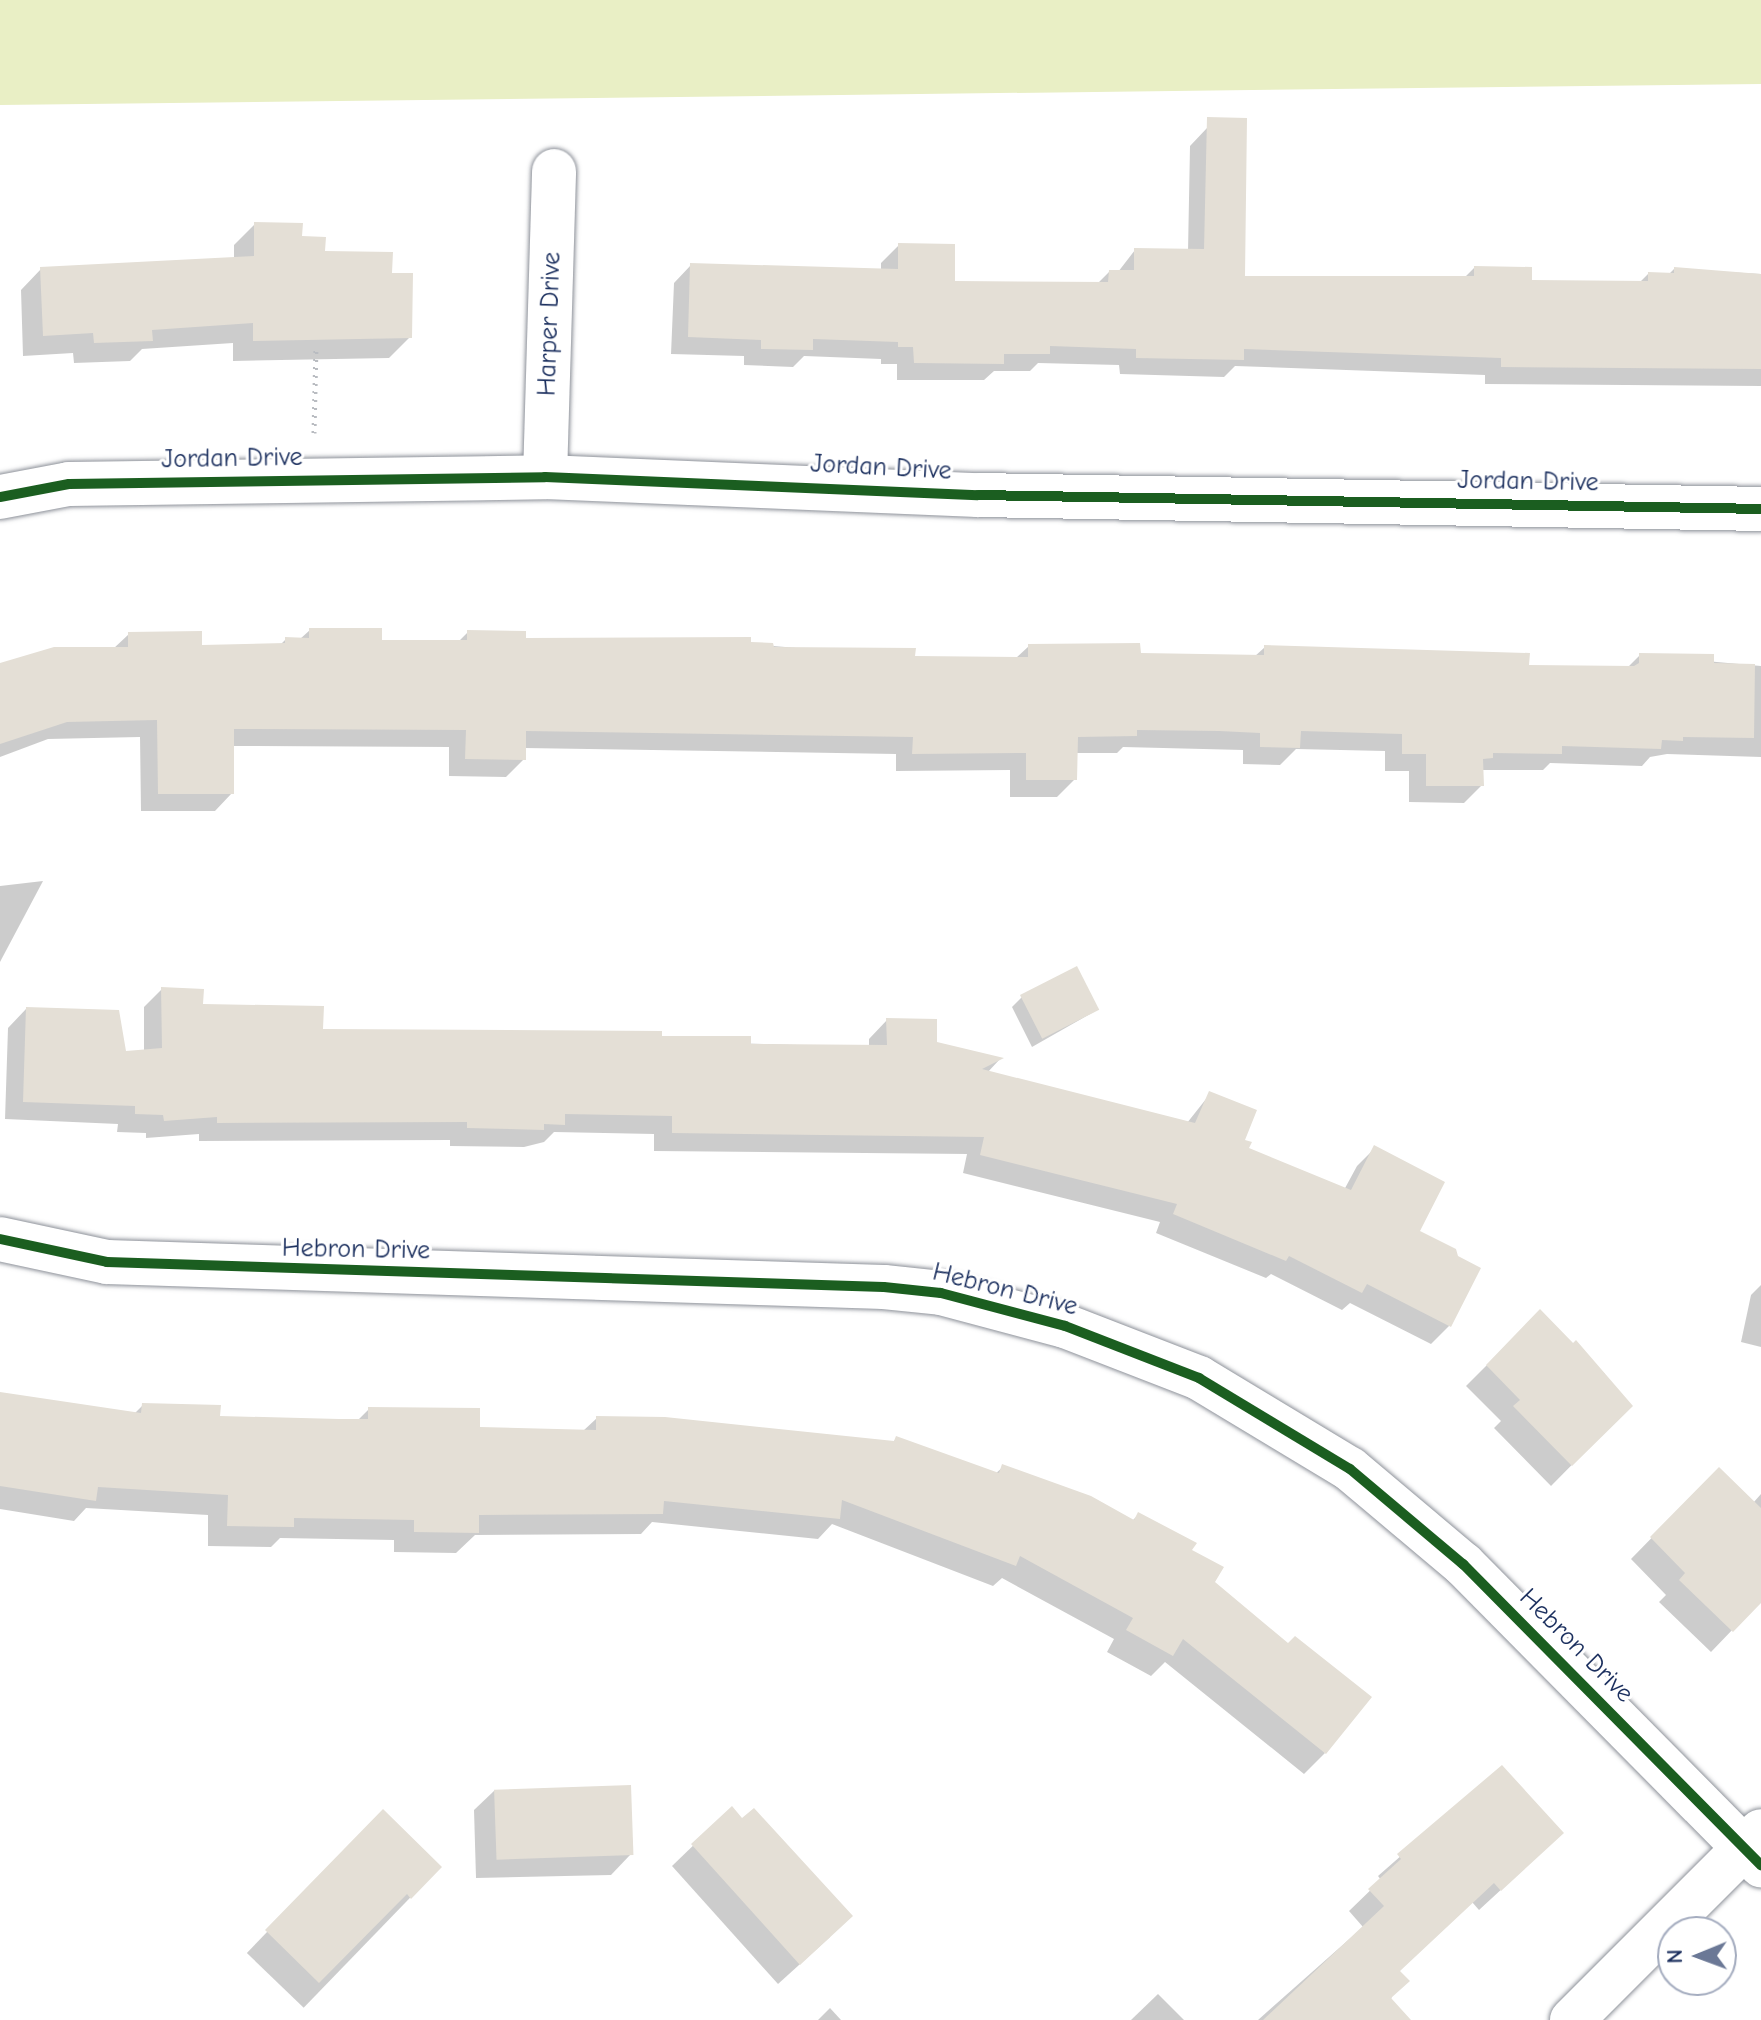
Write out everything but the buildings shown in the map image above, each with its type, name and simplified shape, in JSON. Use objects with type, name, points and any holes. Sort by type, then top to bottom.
[{"type":"street","name":"Harper Drive","points":[[545,477],[554,171]]},
{"type":"street","name":"Jordan Drive","points":[[0,497],[69,484],[545,477],[978,495],[1761,509]]},
{"type":"street","name":"Hebron Drive","points":[[0,1239],[107,1262],[884,1287],[941,1293],[1065,1326],[1199,1378],[1350,1469],[1463,1564],[1755,1848]]},
{"type":"street","points":[[1572,2020],[1755,1848]]},
{"type":"path","points":[[313,479],[316,346]]},
{"type":"green space","points":[[0,0],[1761,0],[1761,84],[0,105]]},
{"type":"cycle path","points":[[0,497],[69,484],[545,477],[978,495],[1761,509]]},
{"type":"cycle path","points":[[0,1239],[107,1262],[884,1287],[941,1293],[1065,1326],[1199,1378],[1350,1469],[1463,1564],[1761,1865]]}]
